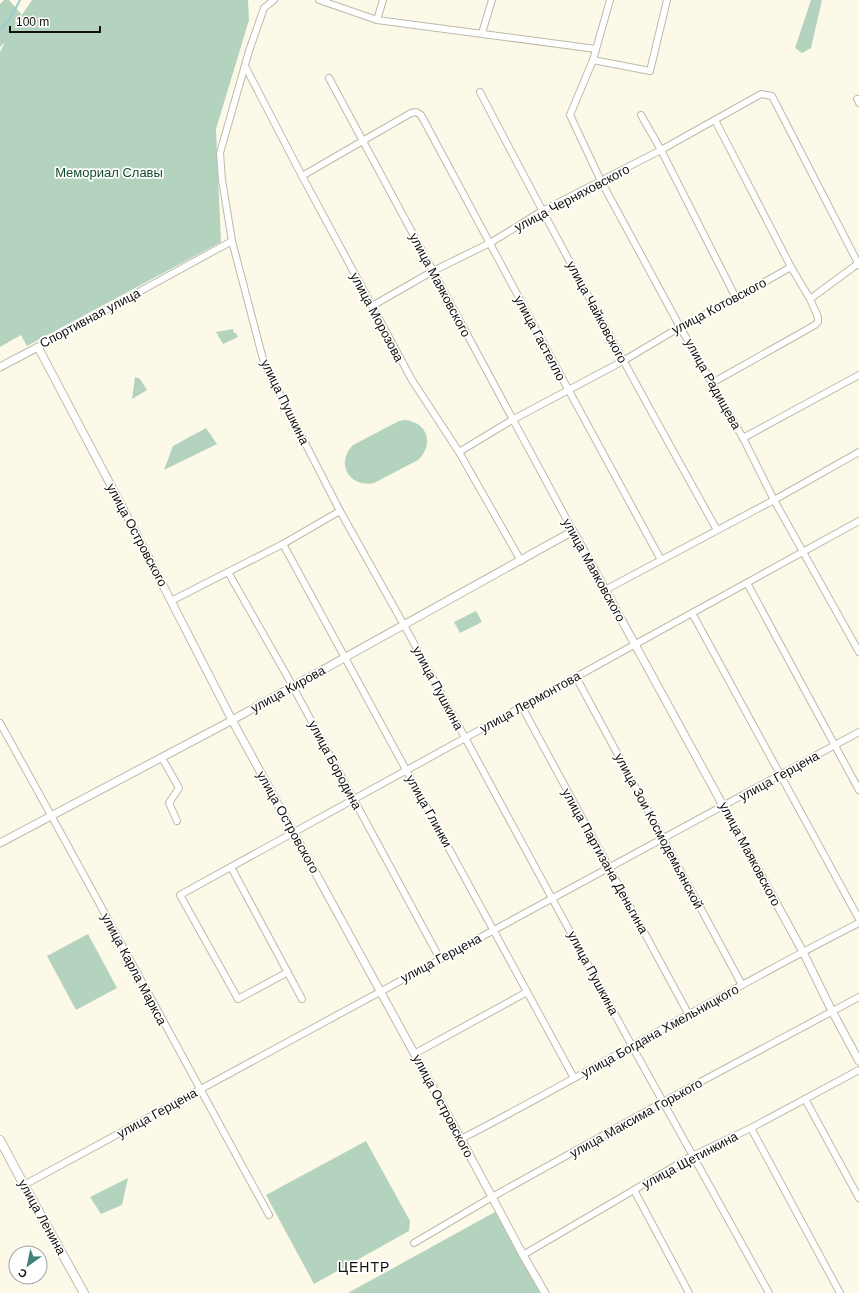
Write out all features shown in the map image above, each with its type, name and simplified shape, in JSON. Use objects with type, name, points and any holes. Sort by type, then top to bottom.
[{"type":"main road","name":"улица Ленина","points":[[0,1140],[84,1293]]},
{"type":"street","name":"улица Пушкина","points":[[274,0],[264,8],[249,51],[220,153],[222,180],[232,241],[264,363],[340,511],[404,624],[692,1156],[769,1293]]},
{"type":"street","points":[[319,0],[377,20],[596,49]]},
{"type":"street","points":[[377,20],[383,0]]},
{"type":"street","points":[[482,33],[492,0]]},
{"type":"street","points":[[610,0],[593,60],[650,71],[668,0]]},
{"type":"street","name":"улица Радищева","points":[[593,60],[570,115],[601,181],[680,327],[743,438],[774,500],[859,652]]},
{"type":"street","name":"улица Морозова","points":[[245,66],[302,176],[412,380],[459,452],[520,561]]},
{"type":"street","name":"улица Маяковского","points":[[329,78],[512,420],[803,952],[859,1061]]},
{"type":"street","name":"улица Чайковского","points":[[480,92],[623,361],[717,530]]},
{"type":"street","name":"улица Черняховского","points":[[372,306],[433,271],[490,244],[542,211],[661,150],[761,94],[772,96],[859,264]]},
{"type":"street","name":"улица Гастелло","points":[[363,141],[411,113],[416,112],[422,115],[661,560]]},
{"type":"street","points":[[641,116],[661,150],[736,298]]},
{"type":"street","points":[[712,383],[818,322],[818,317],[810,299],[791,267],[715,120]]},
{"type":"street","points":[[302,176],[363,141]]},
{"type":"street","name":"Спортивная улица","points":[[0,367],[232,241]]},
{"type":"street","points":[[810,299],[859,264]]},
{"type":"street","name":"улица Котовского","points":[[459,452],[512,420],[623,361],[680,327],[791,267]]},
{"type":"street","name":"улица Островского","points":[[38,347],[232,720],[545,1293]]},
{"type":"street","points":[[743,438],[859,375]]},
{"type":"street","points":[[605,590],[774,500],[859,452]]},
{"type":"street","points":[[171,601],[283,544],[340,511]]},
{"type":"street","name":"улица Лермонтова","points":[[288,972],[238,999],[180,895],[859,521]]},
{"type":"street","name":"улица Кирова","points":[[0,843],[232,720],[573,531]]},
{"type":"street","name":"улица Глинки","points":[[283,544],[574,1078]]},
{"type":"street","name":"улица Бородина","points":[[228,572],[293,686],[440,959]]},
{"type":"street","points":[[747,583],[859,790]]},
{"type":"street","points":[[692,613],[859,919]]},
{"type":"street","name":"улица Зои Космодемьянской","points":[[576,677],[742,985]]},
{"type":"street","name":"улица Партизана Деньгина","points":[[522,707],[688,1015]]},
{"type":"street","name":"улица Карла Маркса","points":[[0,723],[269,1215]]},
{"type":"street","name":"улица Герцена","points":[[24,1185],[859,732]]},
{"type":"street","points":[[162,758],[179,788],[169,803],[177,821]]},
{"type":"street","points":[[231,867],[302,999]]},
{"type":"street","name":"улица Богдана Хмельницкого","points":[[461,1139],[742,985],[859,923]]},
{"type":"street","points":[[414,1054],[527,992]]},
{"type":"street","name":"улица Максима Горького","points":[[414,1243],[492,1197],[663,1102],[859,997]]},
{"type":"street","name":"улица Щетинкина","points":[[523,1255],[692,1156],[751,1128],[859,1070]]},
{"type":"street","points":[[805,1099],[859,1198]]},
{"type":"street","points":[[751,1128],[840,1293]]},
{"type":"street","points":[[634,1190],[688,1293]]},
{"type":"green space","name":"Мемориал Славы","points":[[4,0],[9,0],[22,15],[32,0],[248,0],[249,20],[216,129],[221,242],[27,346],[21,335],[0,347],[0,52],[5,42],[0,47],[0,4]]},
{"type":"green space","points":[[811,0],[822,0],[811,48],[802,53],[795,48]]},
{"type":"green space","points":[[233,329],[234,333],[236,333],[238,337],[223,344],[216,332]]},
{"type":"green space","points":[[135,377],[140,379],[147,390],[132,399]]},
{"type":"green space","points":[[405,420],[419,425],[426,435],[426,447],[418,460],[374,483],[365,484],[358,482],[347,473],[345,459],[353,445],[399,421]]},
{"type":"green space","points":[[206,428],[217,444],[164,470],[173,446]]},
{"type":"green space","points":[[476,611],[482,622],[460,633],[454,622]]},
{"type":"green space","points":[[88,934],[117,988],[76,1010],[47,956]]},
{"type":"green space","points":[[366,1141],[410,1221],[409,1231],[314,1284],[266,1195]]},
{"type":"green space","points":[[128,1178],[122,1205],[101,1214],[90,1197]]},
{"type":"green space","points":[[495,1212],[540,1293],[348,1293]]},
{"type":"waterway","points":[[0,30],[11,17],[20,0]]},
{"type":"district","name":"ЦЕНТР","points":[[364,1267]]}]
